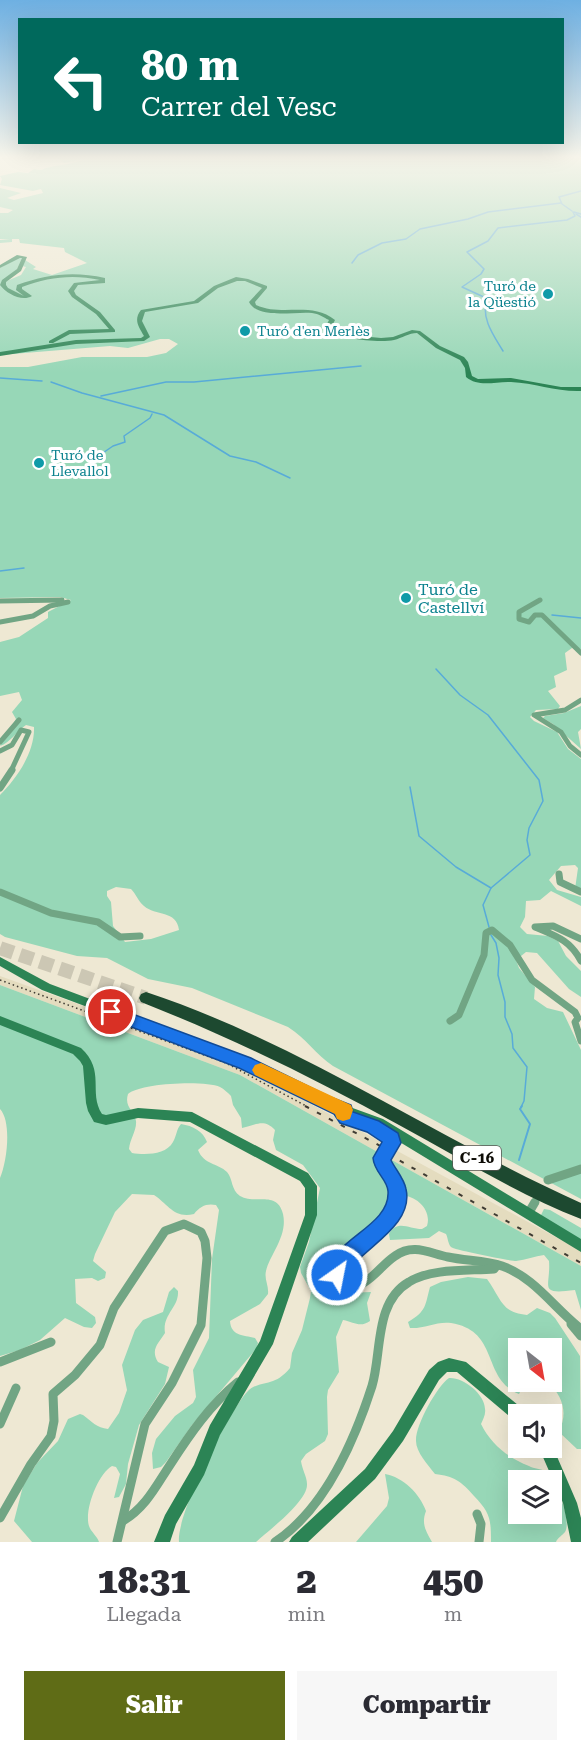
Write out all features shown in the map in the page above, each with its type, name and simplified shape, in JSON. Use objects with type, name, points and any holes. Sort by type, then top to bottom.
[{"type":"highway","name":"C-16","points":[[146,998],[217,1026],[319,1074],[581,1211]]},
{"type":"highway","name":"C-16","points":[[540,1191],[556,1206],[581,1219]]},
{"type":"main road","points":[[0,267],[19,256],[25,257],[19,270],[4,281],[3,285],[6,289],[24,298],[29,296],[19,290],[18,286],[58,275],[77,274],[104,280],[76,284],[72,291],[74,296],[98,313],[113,332],[67,333],[55,341],[23,351]]},
{"type":"main road","points":[[0,354],[76,342],[142,340],[147,337],[139,324],[139,317],[143,311],[196,302],[221,285],[243,279],[265,287],[252,302],[261,310],[294,310],[325,315],[332,319],[328,329],[332,331],[378,339],[395,339],[411,332],[420,333],[440,349],[459,355],[468,365],[469,377],[476,381],[505,380],[559,390],[581,389]]},
{"type":"main road","points":[[0,961],[46,987],[225,1054],[321,1101],[387,1127],[581,1246]]},
{"type":"main road","points":[[0,1020],[77,1051],[85,1057],[92,1084],[93,1111],[98,1118],[106,1120],[138,1113],[192,1117],[304,1177],[309,1182],[312,1210],[310,1219],[266,1344],[214,1430],[199,1470],[170,1521],[162,1542]]},
{"type":"main road","points":[[297,1542],[370,1474],[398,1437],[441,1366],[449,1364],[461,1367],[508,1405]]},
{"type":"main road","points":[[550,1458],[570,1503],[579,1542]]},
{"type":"street","points":[[0,601],[31,599],[68,602],[50,606],[39,615],[0,622]]},
{"type":"street","points":[[540,600],[519,612],[519,619],[529,622],[536,614],[542,615],[581,653]]},
{"type":"street","points":[[581,700],[565,710],[534,715],[561,732],[567,743],[581,756]]},
{"type":"street","points":[[0,742],[18,720]]},
{"type":"street","points":[[0,751],[12,745],[21,730],[29,732],[10,774],[0,788]]},
{"type":"street","points":[[0,775],[10,774]]},
{"type":"street","points":[[559,874],[560,882],[581,892]]},
{"type":"street","points":[[0,892],[51,913],[98,922],[116,936],[140,936]]},
{"type":"street","points":[[580,956],[564,940],[535,927],[542,925],[560,928],[581,939]]},
{"type":"street","points":[[450,1021],[459,1015],[480,966],[486,933],[491,930],[496,931],[507,943],[524,971],[537,985],[551,997],[570,1006],[579,1019],[575,1022],[581,1041]]},
{"type":"street","points":[[345,1110],[345,1117],[381,1131],[391,1138],[392,1143],[382,1158],[383,1166],[392,1176],[397,1188],[397,1205],[391,1216],[343,1262],[337,1275],[340,1284],[348,1288],[355,1287],[372,1276],[396,1254],[412,1248],[451,1258],[497,1264],[526,1278],[581,1336]]},
{"type":"street","points":[[528,1215],[540,1191],[581,1169]]},
{"type":"street","points":[[0,1518],[31,1464],[51,1436],[54,1421],[53,1394],[75,1375],[96,1351],[111,1314],[165,1231],[184,1224],[201,1232],[207,1258],[201,1325],[172,1383],[145,1424],[117,1542]]},
{"type":"street","points":[[275,1542],[284,1538],[299,1524],[345,1454],[377,1368],[382,1315],[398,1291],[416,1278],[494,1269],[497,1264]]},
{"type":"street","points":[[567,1319],[581,1329]]},
{"type":"street","points":[[0,1362],[51,1342]]},
{"type":"street","points":[[123,1522],[142,1508],[191,1435],[229,1389],[245,1377]]},
{"type":"street","points":[[0,1424],[16,1388]]},
{"type":"street","points":[[477,1514],[481,1524],[479,1542]]},
{"type":"shaded area","points":[[0,976],[232,1061],[581,1251],[581,1266],[240,1075],[0,985]]},
{"type":"green space","points":[[0,229],[581,229],[581,649],[572,648],[565,653],[567,670],[554,676],[556,687],[548,691],[560,706],[558,709],[536,710],[530,717],[557,732],[568,749],[581,759],[581,890],[575,889],[578,868],[575,865],[561,866],[549,880],[557,890],[581,897],[581,906],[551,891],[540,900],[526,901],[525,917],[520,927],[527,934],[548,936],[558,941],[566,956],[581,971],[581,997],[569,989],[537,953],[526,952],[516,960],[519,968],[535,987],[534,999],[547,1008],[563,1012],[581,1050],[581,1199],[333,1066],[288,1027],[192,988],[148,979],[107,958],[77,956],[0,934],[0,795],[24,764],[32,746],[34,727],[26,725],[0,746],[16,719],[12,712],[22,700],[19,692],[0,696],[0,642],[19,637],[48,618],[48,612],[71,600],[60,597],[0,598],[0,367],[28,367],[82,357],[147,357],[166,353],[178,344],[169,339],[160,339],[128,348],[110,346],[0,355],[0,268],[23,257],[17,269],[2,283],[21,275],[26,267],[22,266],[25,260],[36,267],[33,269],[52,275],[87,263],[65,252],[64,248],[20,243],[19,239],[0,243],[0,240],[10,239],[0,239]],"holes":[[[116,887],[131,889],[140,902],[149,909],[170,916],[179,930],[151,939],[125,942],[113,926],[111,902],[107,891]]]},
{"type":"green space","points":[[581,706],[581,729],[578,732],[581,749],[543,718]]},
{"type":"green space","points":[[0,985],[240,1075],[581,1266],[581,1310],[575,1290],[555,1291],[548,1287],[549,1261],[544,1255],[516,1261],[472,1253],[451,1247],[446,1234],[439,1231],[429,1238],[390,1240],[389,1234],[392,1229],[404,1226],[422,1229],[427,1226],[428,1219],[427,1212],[413,1198],[400,1195],[393,1197],[381,1216],[344,1248],[331,1268],[334,1280],[347,1293],[371,1292],[367,1303],[370,1321],[360,1324],[343,1320],[336,1337],[339,1372],[328,1390],[328,1434],[325,1441],[306,1454],[301,1461],[307,1484],[306,1491],[294,1507],[256,1542],[179,1542],[180,1529],[194,1488],[238,1403],[252,1388],[278,1379],[290,1368],[292,1353],[302,1330],[310,1298],[311,1291],[300,1267],[309,1242],[320,1188],[303,1165],[276,1150],[273,1140],[275,1130],[271,1126],[260,1123],[242,1128],[241,1118],[233,1105],[231,1096],[220,1087],[201,1084],[158,1085],[135,1090],[128,1094],[127,1102],[136,1121],[129,1149],[132,1153],[160,1152],[173,1142],[181,1124],[193,1128],[203,1135],[207,1142],[198,1150],[201,1155],[227,1172],[237,1194],[246,1198],[276,1202],[283,1214],[284,1222],[281,1237],[266,1271],[268,1294],[260,1304],[230,1321],[235,1332],[255,1338],[258,1343],[256,1349],[192,1425],[166,1462],[161,1467],[153,1469],[152,1453],[156,1439],[175,1416],[193,1403],[196,1397],[193,1370],[209,1338],[212,1259],[219,1210],[216,1205],[210,1204],[201,1207],[194,1214],[181,1214],[176,1213],[154,1195],[132,1194],[115,1212],[95,1254],[93,1261],[106,1272],[105,1278],[98,1281],[92,1278],[75,1279],[76,1303],[95,1317],[96,1323],[92,1328],[84,1327],[65,1318],[40,1340],[20,1350],[0,1356],[0,1178],[5,1162],[7,1132],[4,1115],[0,1109]]},
{"type":"green space","points":[[544,1209],[550,1210],[581,1228],[581,1241],[540,1217]]},
{"type":"green space","points":[[468,1277],[487,1279],[503,1303],[512,1311],[527,1315],[537,1308],[550,1313],[555,1318],[580,1356],[581,1449],[577,1449],[562,1435],[563,1405],[556,1392],[562,1392],[562,1338],[508,1338],[508,1388],[499,1377],[477,1335],[466,1328],[446,1323],[410,1328],[408,1322],[422,1311],[430,1287],[441,1282]]},
{"type":"green space","points":[[174,1287],[178,1291],[178,1297],[166,1321],[165,1333],[155,1350],[158,1362],[169,1367],[165,1384],[139,1425],[128,1464],[126,1484],[119,1497],[114,1498],[120,1474],[116,1467],[112,1466],[97,1484],[90,1502],[89,1526],[99,1542],[32,1542],[14,1521],[23,1486],[37,1463],[58,1441],[68,1419],[80,1414],[97,1426],[108,1429],[119,1413],[127,1390],[122,1365],[135,1330],[143,1320],[163,1312],[169,1292]]},
{"type":"green space","points":[[449,1378],[467,1383],[484,1403],[485,1413],[481,1424],[495,1444],[508,1455],[508,1458],[541,1470],[508,1470],[508,1524],[562,1524],[562,1500],[567,1527],[556,1542],[491,1542],[488,1516],[479,1502],[457,1480],[435,1474],[418,1450],[416,1441],[419,1426],[439,1389]]},
{"type":"green space","points":[[385,1474],[410,1487],[420,1498],[426,1511],[425,1527],[432,1542],[356,1542],[387,1506],[389,1498]]},
{"type":"waterway","points":[[352,263],[358,255],[382,243],[406,239],[420,229]]},
{"type":"waterway","points":[[497,229],[488,241],[467,252],[484,269],[481,274],[462,287],[486,298],[487,320],[503,351]]},
{"type":"waterway","points":[[101,396],[166,382],[194,382],[361,366]]},
{"type":"waterway","points":[[0,378],[42,381]]},
{"type":"waterway","points":[[51,382],[82,393],[164,415],[230,456],[256,462],[290,478]]},
{"type":"waterway","points":[[97,457],[113,446],[125,442],[124,436],[150,418],[152,414]]},
{"type":"waterway","points":[[0,571],[24,568]]},
{"type":"waterway","points":[[552,615],[581,618]]},
{"type":"waterway","points":[[436,669],[460,695],[488,715],[539,780],[543,801],[529,828],[527,840],[530,855],[491,888]]},
{"type":"waterway","points":[[410,787],[419,836],[456,867],[491,888]]},
{"type":"waterway","points":[[489,927],[483,905],[491,888]]},
{"type":"waterway","points":[[491,935],[496,943],[499,958],[498,975],[505,1002],[505,1017],[512,1034],[513,1048],[527,1067],[524,1101],[521,1107]]},
{"type":"waterway","points":[[519,1160],[530,1124],[520,1109],[522,1106]]},
{"type":"tunnel","points":[[0,948],[146,998]]},
{"type":"railway","points":[[0,980],[226,1063],[308,1107]]},
{"type":"railway","points":[[305,1106],[386,1149]]},
{"type":"railway","points":[[388,1154],[581,1263]]},
{"type":"slow traffic","points":[[261,1070],[321,1101],[345,1110],[343,1113]]},
{"type":"place","name":"Turó de la Qüestió","points":[[548,294]]},
{"type":"place","name":"Turó d'en Merlès","points":[[245,331]]},
{"type":"place","name":"Turó de Llevallol","points":[[39,463]]},
{"type":"place","name":"Turó de Castellví","points":[[406,598]]},
{"type":"route","points":[[111,1012],[245,1063],[321,1101],[345,1110],[343,1114],[346,1118],[373,1126],[391,1138],[393,1142],[382,1158],[383,1166],[392,1176],[397,1188],[399,1199],[395,1211],[387,1221],[348,1255],[340,1265],[337,1275]]}]
